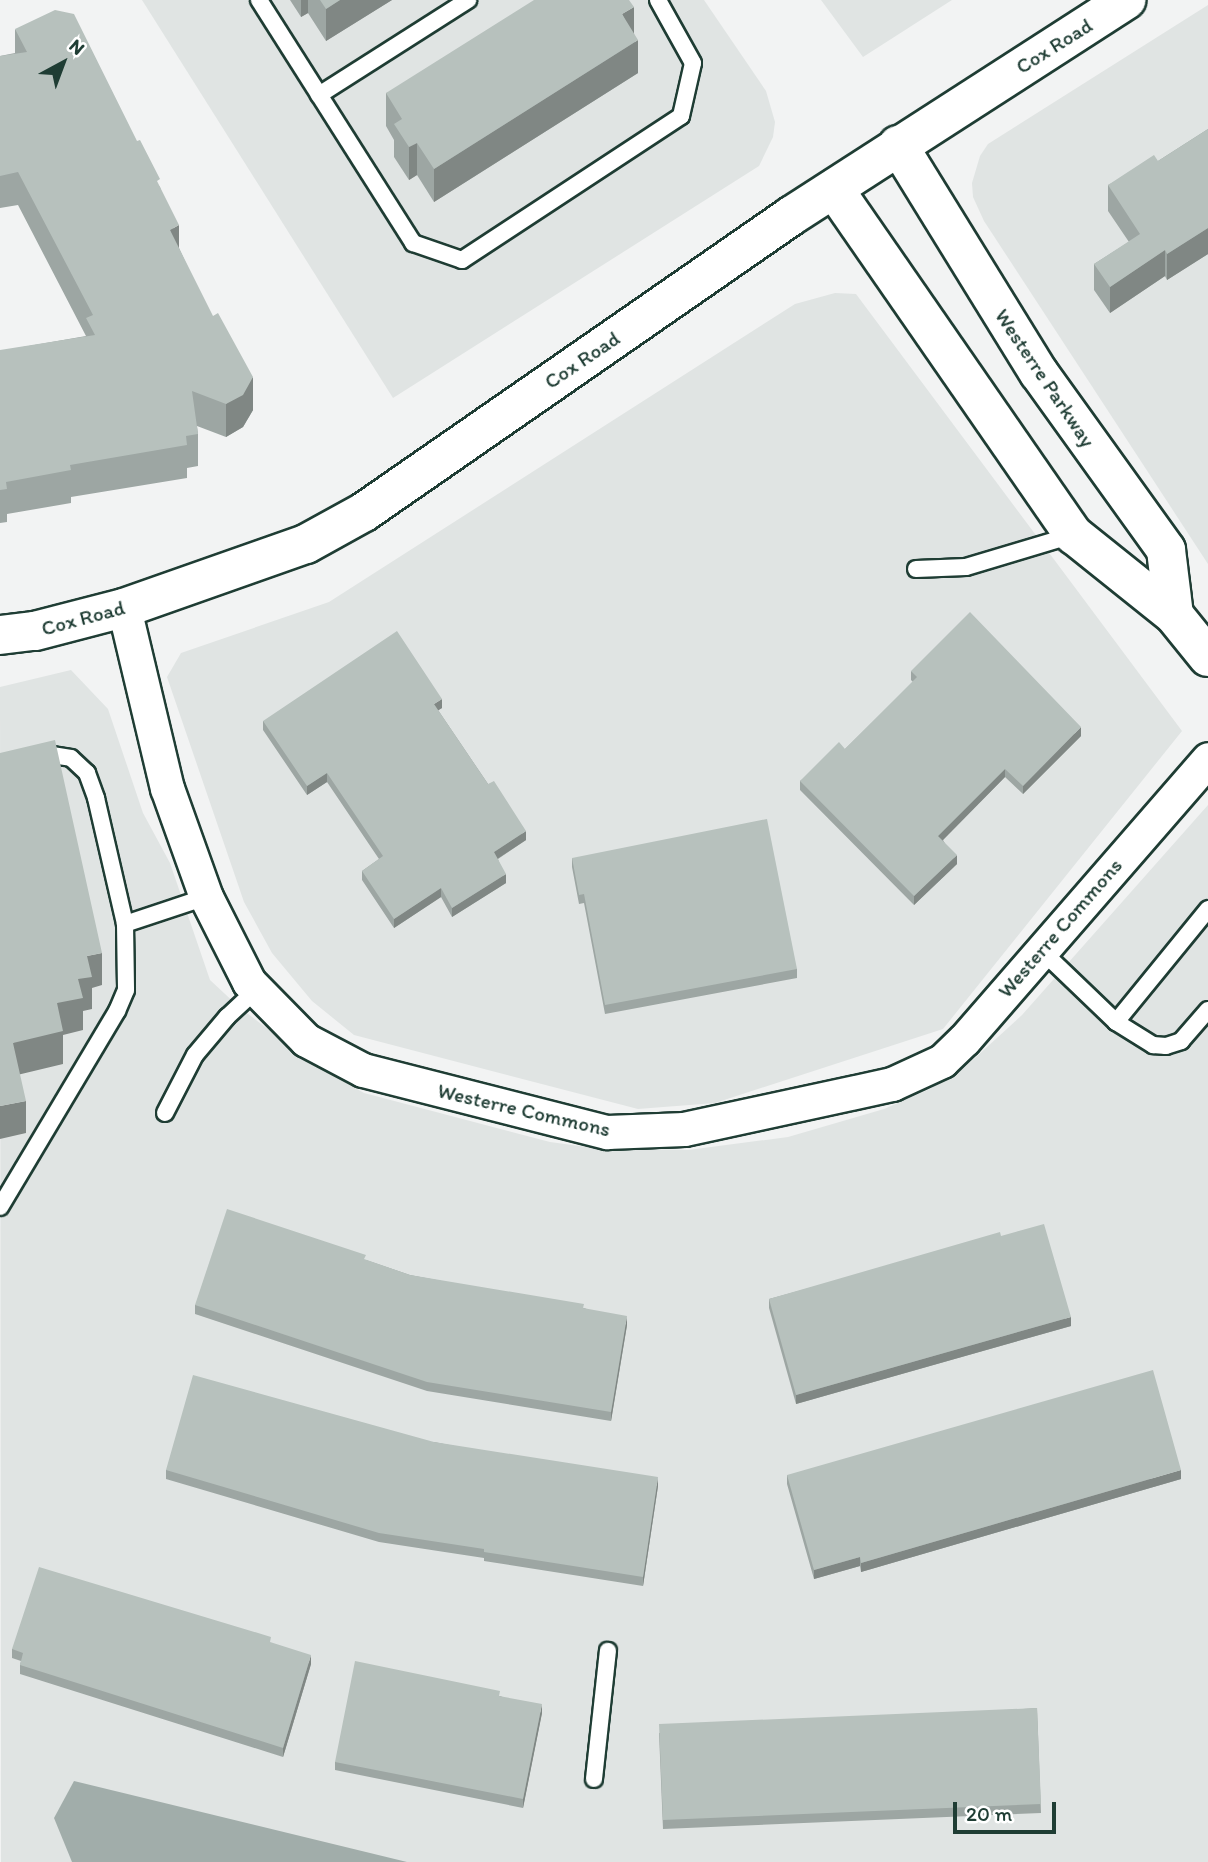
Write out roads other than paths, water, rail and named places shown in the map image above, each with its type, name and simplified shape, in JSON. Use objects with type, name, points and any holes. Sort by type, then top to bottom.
[{"type":"main road","name":"Cox Road","points":[[0,635],[35,631],[124,608],[306,544],[364,512],[898,145],[1126,0]]},
{"type":"main road","name":"Westerre Parkway","points":[[898,145],[1039,373],[1166,550],[1174,615]]},
{"type":"main road","points":[[834,189],[1074,535],[1174,615],[1208,657]]},
{"type":"street","name":"Westerre Commons","points":[[124,608],[167,789],[205,897],[249,982],[306,1040],[363,1070],[607,1132],[684,1129],[892,1084],[934,1065],[964,1040],[1208,759]]},
{"type":"lane","points":[[259,0],[413,243],[462,260],[681,116],[693,63],[658,0]]},
{"type":"lane","points":[[319,95],[468,0]]},
{"type":"lane","points":[[916,569],[966,567],[1074,535]]},
{"type":"lane","points":[[0,766],[52,755],[71,758],[87,773],[96,798],[125,924],[126,990],[117,1012],[0,1207]]},
{"type":"lane","points":[[125,924],[205,897]]},
{"type":"lane","points":[[1116,1022],[1208,909]]},
{"type":"lane","points":[[1041,950],[1116,1022],[1153,1045],[1166,1046],[1181,1041],[1208,1010]]},
{"type":"lane","points":[[165,1113],[195,1055],[227,1017],[257,989]]},
{"type":"lane","points":[[594,1779],[608,1651]]}]
